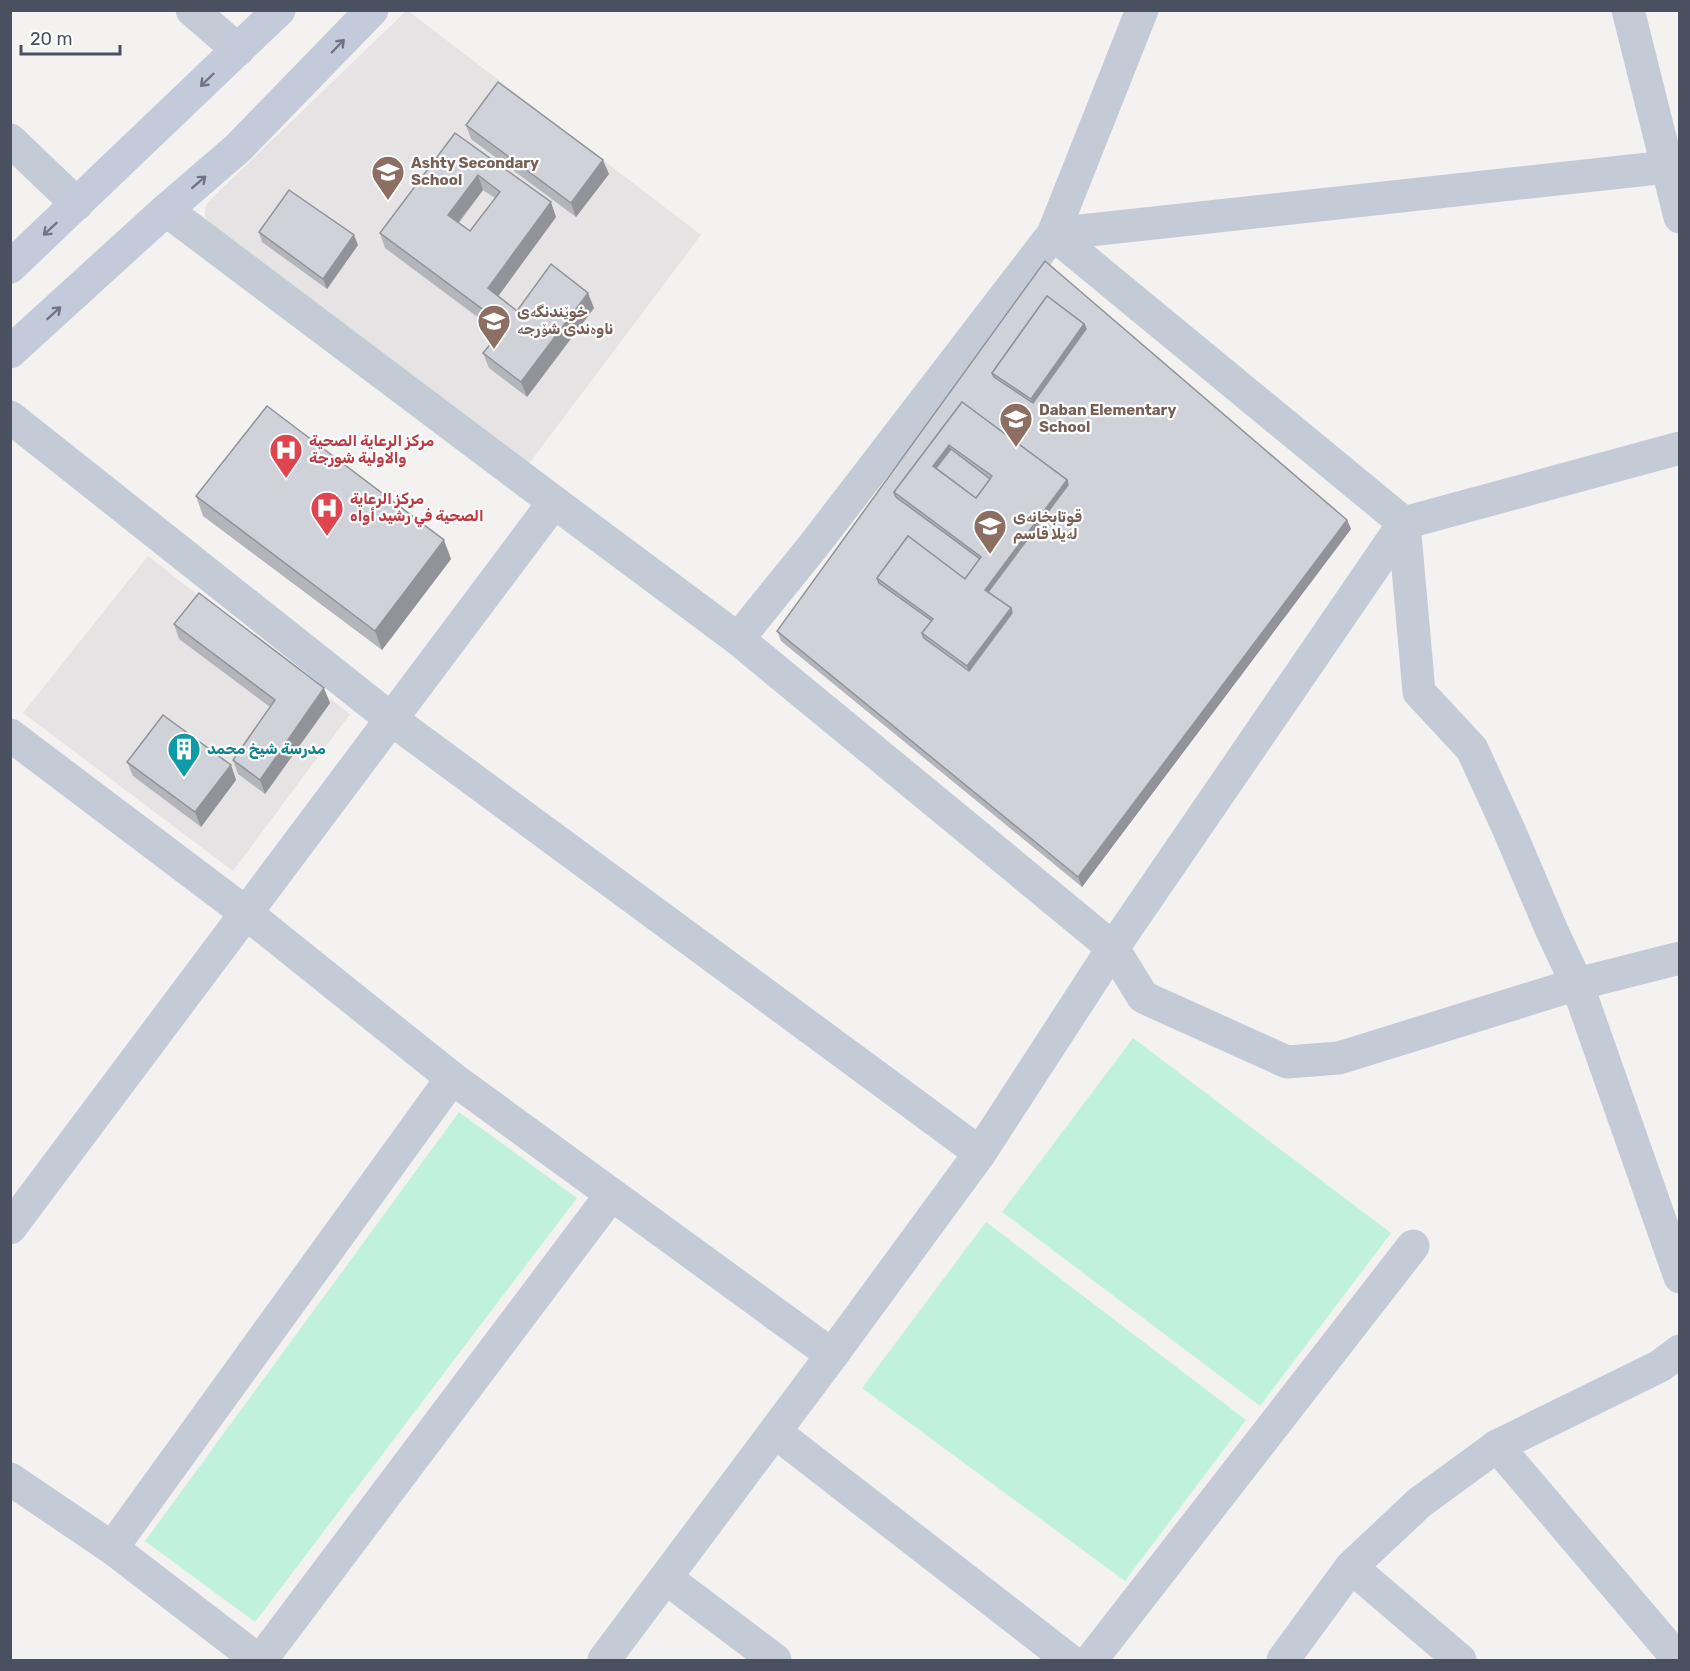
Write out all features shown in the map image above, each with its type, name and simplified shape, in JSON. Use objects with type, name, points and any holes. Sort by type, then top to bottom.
[{"type":"main road","points":[[10,267],[279,10]]},
{"type":"main road","points":[[10,352],[166,210],[238,148],[372,10]]},
{"type":"street","points":[[192,10],[238,50]]},
{"type":"street","points":[[738,639],[814,545],[1053,234],[1142,10]]},
{"type":"street","points":[[1628,10],[1673,166],[1680,217]]},
{"type":"street","points":[[10,140],[77,204]]},
{"type":"street","points":[[1053,234],[1673,166]]},
{"type":"street","points":[[166,210],[738,639],[1113,948],[1143,997],[1287,1062],[1339,1058],[1577,984],[1680,958]]},
{"type":"street","points":[[1053,234],[1404,523],[1419,692],[1472,749],[1509,830],[1552,932],[1577,984],[1680,1277]]},
{"type":"street","points":[[10,417],[391,719],[980,1153]]},
{"type":"street","points":[[604,1660],[980,1153],[1113,948],[1404,523],[1680,448]]},
{"type":"street","points":[[10,1228],[554,502]]},
{"type":"street","points":[[10,735],[246,913],[452,1078],[832,1355]]},
{"type":"street","points":[[112,1548],[452,1078]]},
{"type":"street","points":[[10,1479],[112,1548],[260,1660],[611,1195]]},
{"type":"street","points":[[1091,1660],[1413,1246]]},
{"type":"street","points":[[1283,1660],[1351,1567],[1419,1503],[1497,1446],[1660,1366],[1680,1351]]},
{"type":"street","points":[[775,1432],[1069,1660]]},
{"type":"street","points":[[1497,1446],[1678,1660]]},
{"type":"street","points":[[1351,1567],[1460,1660]]},
{"type":"street","points":[[666,1578],[775,1660]]},
{"type":"shaded area","name":"خوێندنگەی ناوەندی شۆرجە","points":[[407,10],[701,235],[528,465],[209,224],[205,216],[208,202]]},
{"type":"shaded area","points":[[148,556],[350,714],[233,871],[23,713]]},
{"type":"green space","points":[[1133,1038],[1391,1233],[1260,1406],[1002,1212]]},
{"type":"green space","points":[[459,1112],[577,1198],[255,1622],[145,1541]]},
{"type":"green space","points":[[986,1222],[1246,1420],[1125,1581],[862,1388]]},
{"type":"building","points":[[498,82],[603,160],[571,203],[466,125]]},
{"type":"building","points":[[455,133],[551,202],[488,288],[517,311],[551,264],[588,293],[521,382],[483,353],[505,326],[380,233]],"holes":[[[478,175],[500,192],[470,231],[448,215]]]},
{"type":"building","points":[[289,190],[354,235],[323,279],[259,232]]},
{"type":"building","points":[[1045,261],[1347,520],[1078,877],[777,631]],"holes":[[[1047,296],[1084,324],[1086,329],[1033,403],[994,377],[992,373]],[[962,402],[1067,480],[1068,485],[988,592],[1011,608],[1012,613],[969,671],[924,638],[922,633],[932,621],[879,583],[877,578],[908,536],[965,579],[980,559],[896,497],[894,492]]]},
{"type":"building","points":[[1047,296],[1084,324],[1031,399],[992,373]]},
{"type":"building","points":[[962,402],[1067,480],[985,590],[1011,608],[967,666],[922,633],[933,619],[877,578],[908,536],[965,579],[981,557],[894,492]],"holes":[[[949,445],[992,476],[976,498],[933,466]]]},
{"type":"building","name":"مركز الرعاية الصحية في رشيد أواه","points":[[267,406],[444,540],[375,631],[196,496]]},
{"type":"building","points":[[951,449],[990,479],[976,498],[936,468]]},
{"type":"building","points":[[199,593],[324,688],[260,780],[233,760],[275,700],[174,624]]},
{"type":"building","name":"مدرسة شيخ محمد","points":[[163,715],[231,765],[195,812],[127,762]]},
{"type":"place","name":"Ashty Secondary School","points":[[388,201]]},
{"type":"place","name":"خوێندنگەی ناوەندی شۆرجە","points":[[494,350]]},
{"type":"place","name":"Daban Elementary School","points":[[1016,448]]},
{"type":"place","name":"مركز الرعاية الصحية والاولية شورجة","points":[[286,479]]},
{"type":"place","name":"مركز الرعاية الصحية في رشيد أواه","points":[[327,537]]},
{"type":"place","name":"قوتابخانەی لەیلا قاسم","points":[[990,555]]},
{"type":"place","name":"مدرسة شيخ محمد","points":[[184,778]]}]
